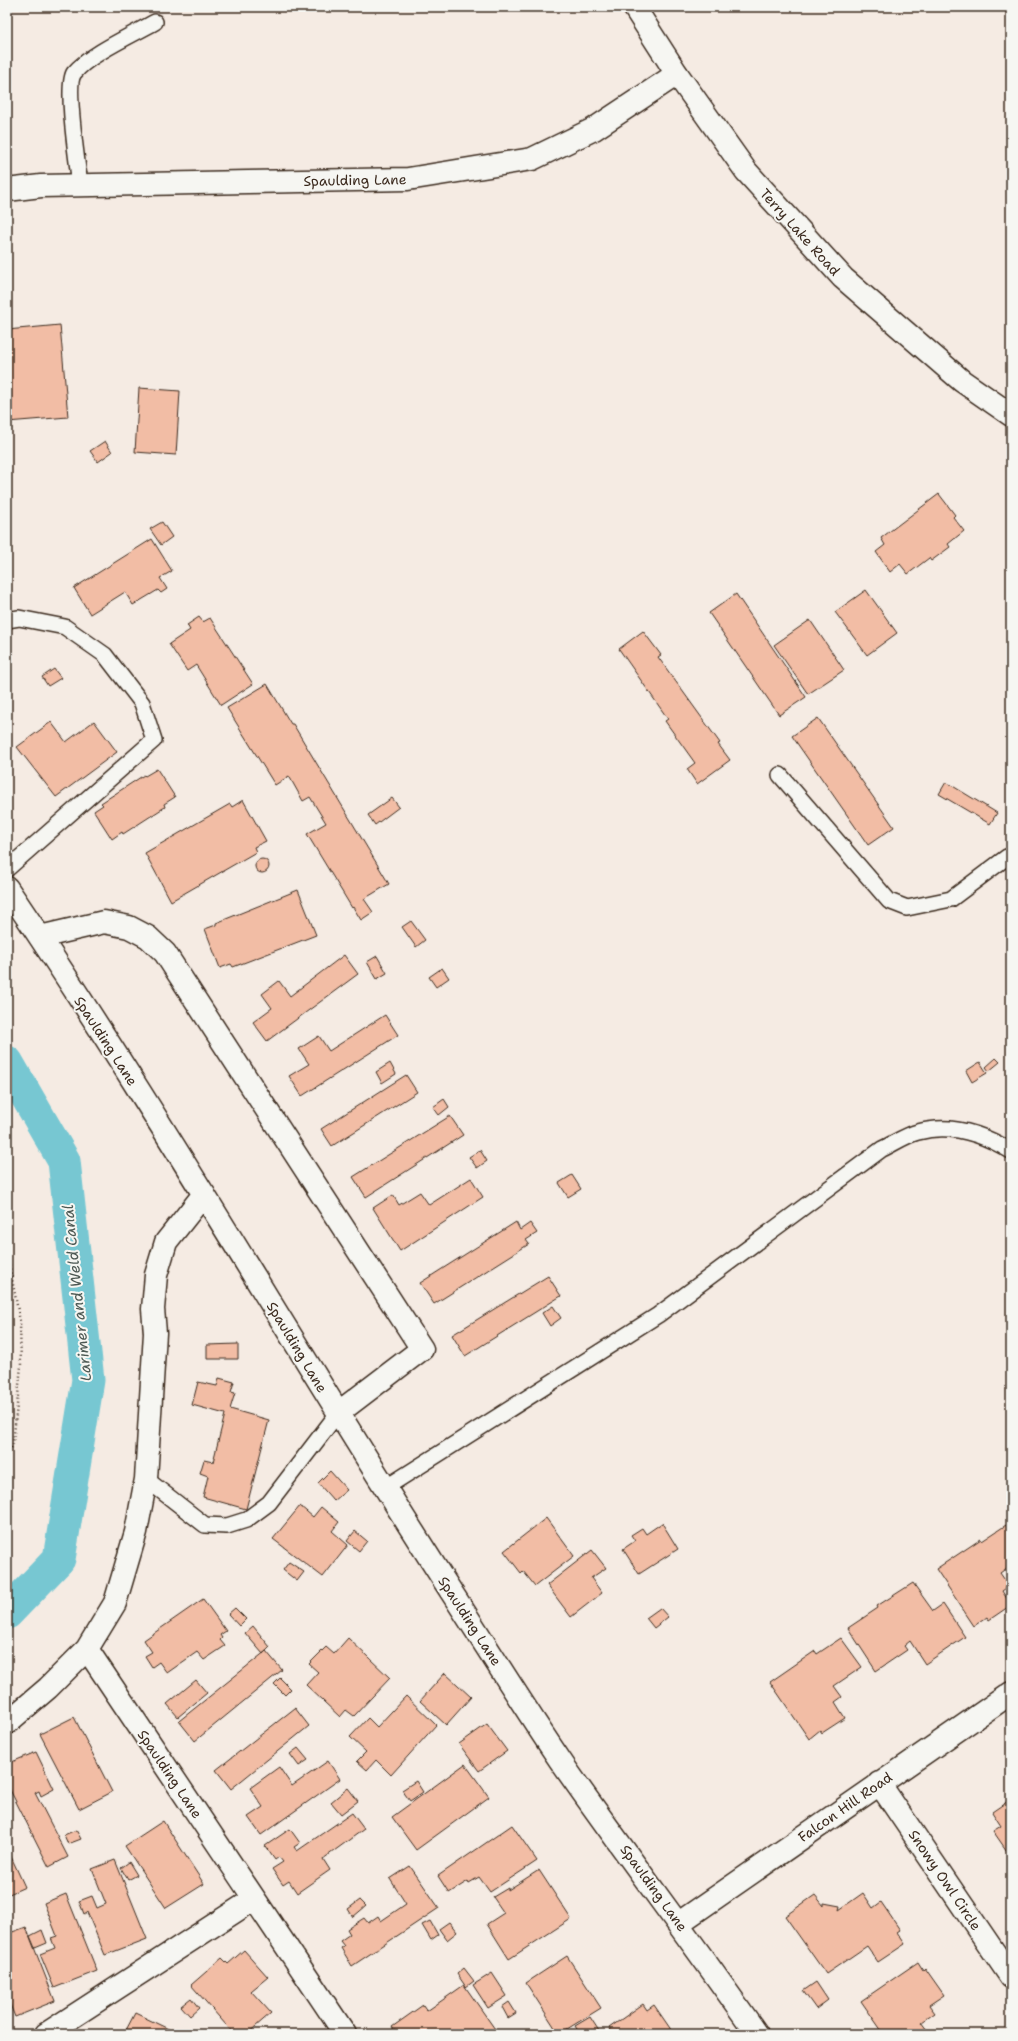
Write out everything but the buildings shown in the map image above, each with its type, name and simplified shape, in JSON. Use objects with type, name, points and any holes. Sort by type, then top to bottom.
[{"type":"street","name":"Terry Lake Road","points":[[634,7],[678,74],[746,171],[842,278],[962,381],[1011,415]]},
{"type":"street","name":"Spaulding Lane","points":[[7,190],[41,186],[408,179],[532,159],[594,129],[678,74]]},
{"type":"street","name":"Spaulding Lane","points":[[7,888],[40,937],[204,1194],[385,1488],[564,1764],[757,2034]]},
{"type":"street","points":[[40,937],[104,922],[129,927],[135,930],[148,937],[165,953],[422,1349],[338,1413]]},
{"type":"street","points":[[7,1723],[48,1688],[87,1649],[115,1603],[136,1532],[146,1479],[155,1333],[153,1309],[156,1275],[166,1242],[204,1194]]},
{"type":"street","name":"Spaulding Lane","points":[[87,1649],[345,2034]]},
{"type":"street","name":"Falcon Hill Road","points":[[679,1923],[1011,1693]]},
{"type":"street","name":"Snowy Owl Circle","points":[[879,1783],[1011,1977]]},
{"type":"street","points":[[46,2034],[254,1899]]},
{"type":"lane","points":[[80,186],[70,90],[73,74],[90,59],[155,22]]},
{"type":"lane","points":[[7,620],[20,618],[65,627],[105,655],[142,703],[154,740],[7,868]]},
{"type":"lane","points":[[780,775],[889,901],[907,908],[951,899],[1007,857],[1011,856]]},
{"type":"lane","points":[[385,1488],[658,1315],[882,1149],[917,1132],[952,1127],[995,1141],[1011,1151]]},
{"type":"lane","points":[[146,1479],[205,1525],[227,1526],[246,1520],[269,1503],[338,1413]]},
{"type":"path","points":[[7,1253],[20,1320],[21,1366],[13,1444],[7,1457]]},
{"type":"waterway","name":"Larimer and Weld Canal","points":[[7,1062],[64,1161],[88,1380],[59,1559],[7,1613]]}]
